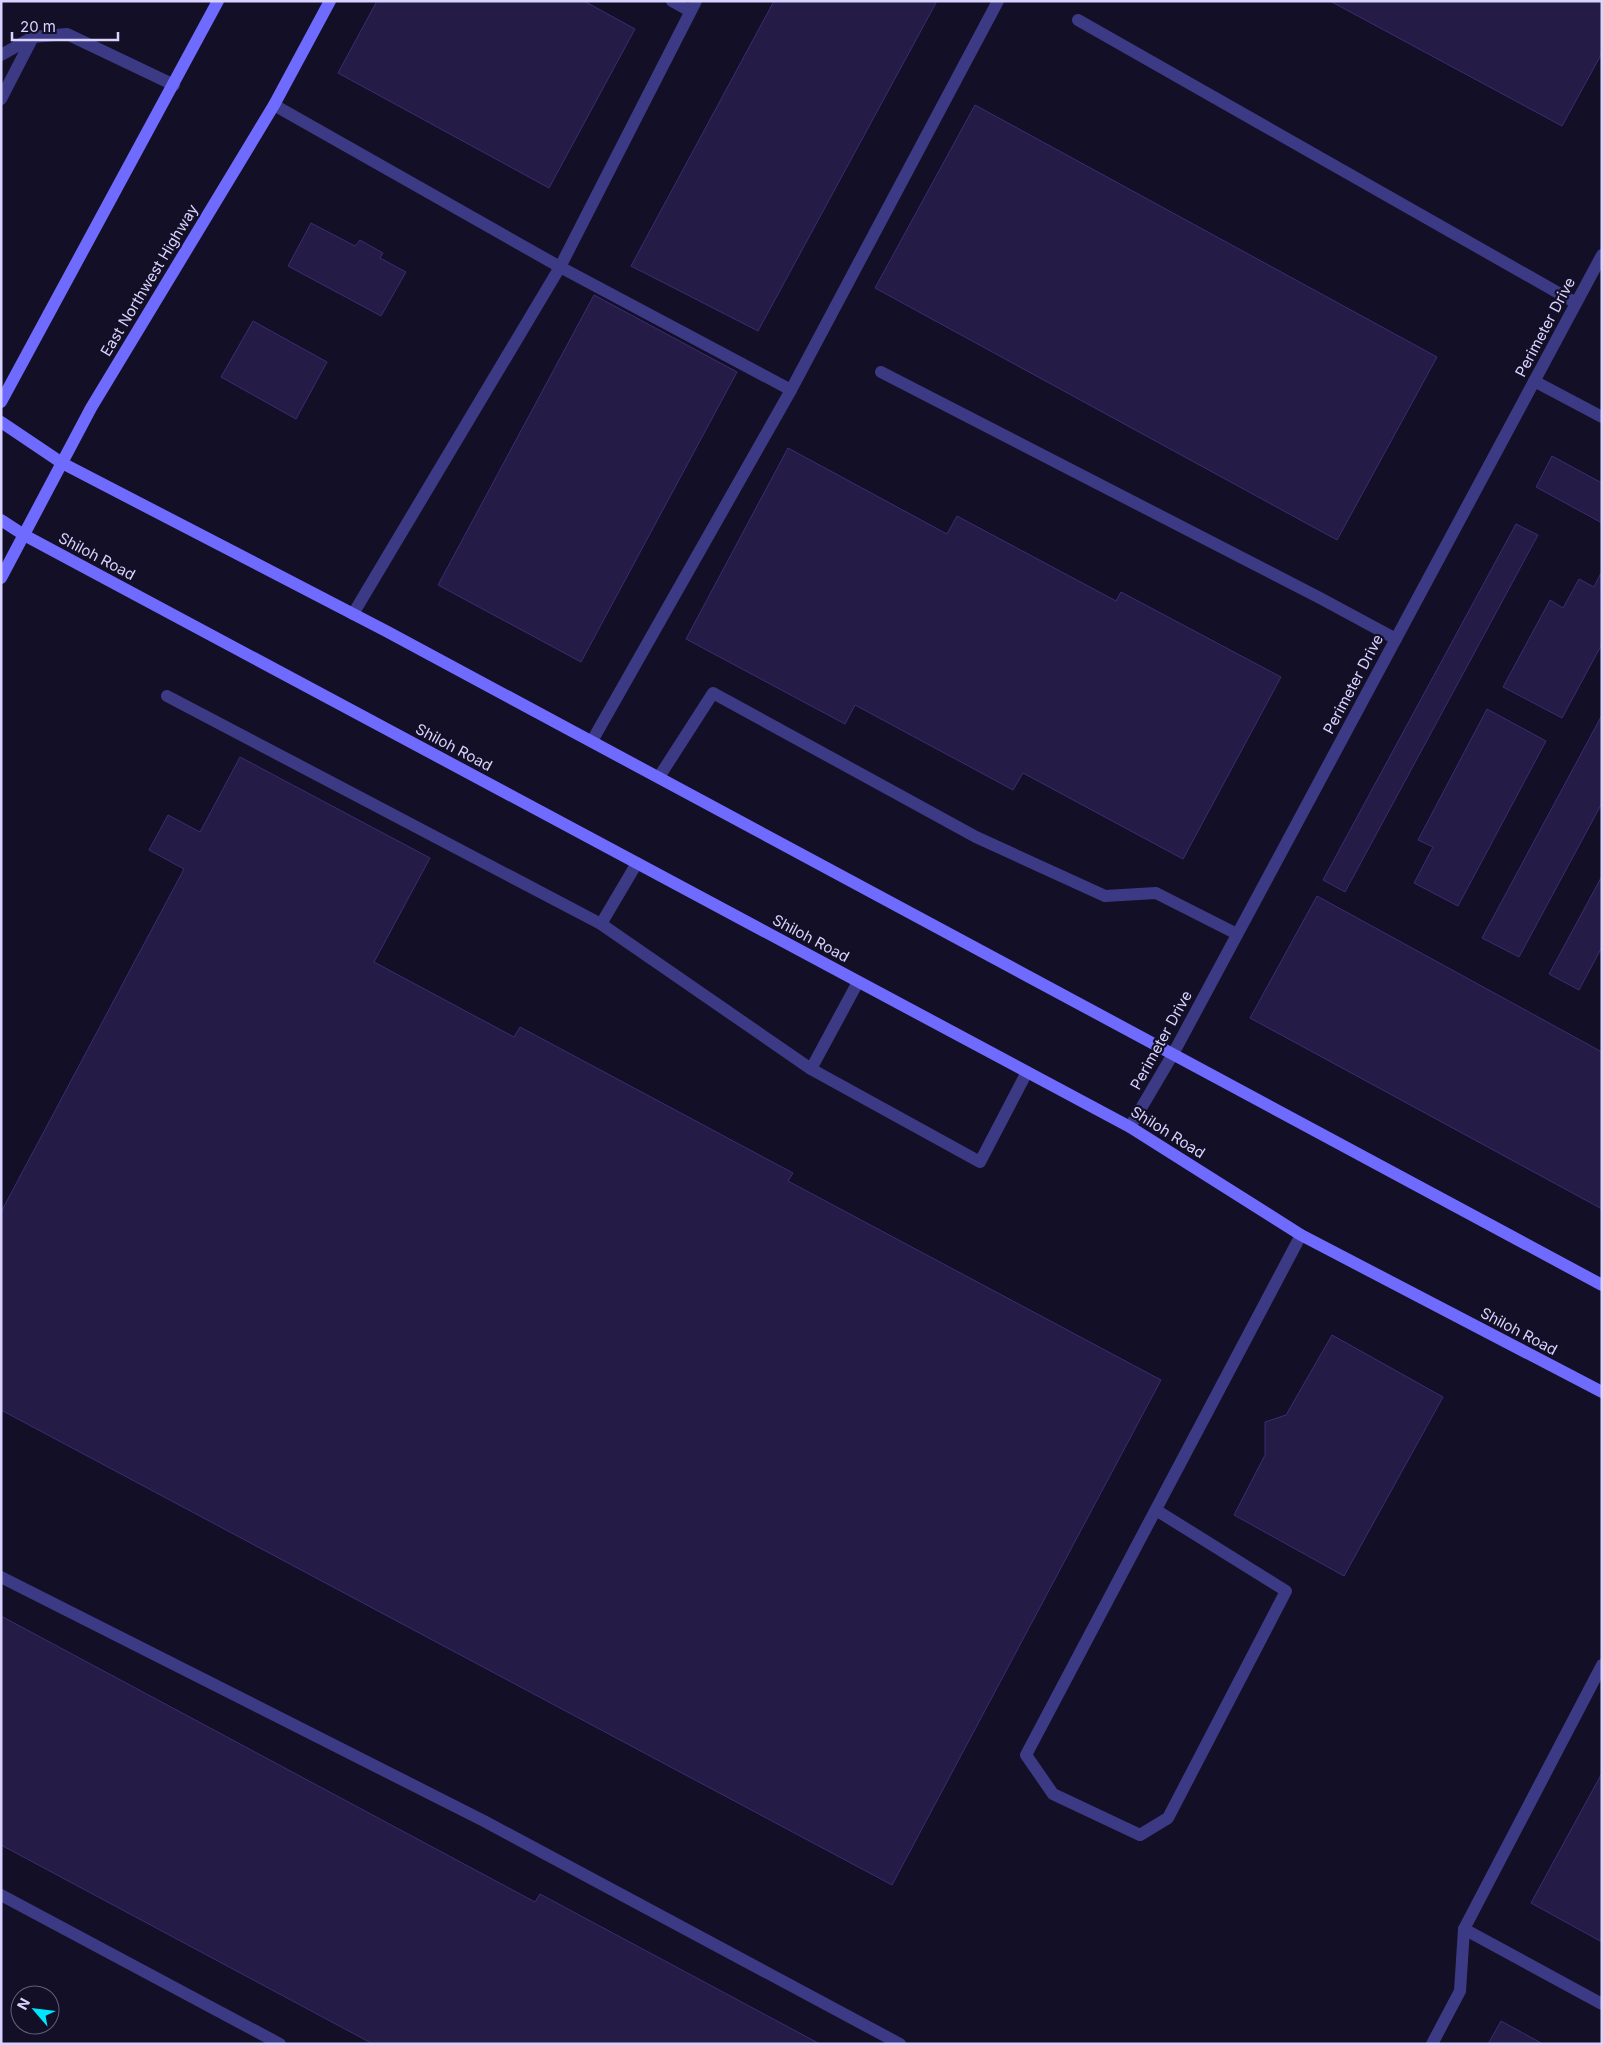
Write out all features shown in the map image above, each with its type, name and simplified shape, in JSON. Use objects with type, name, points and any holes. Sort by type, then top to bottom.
[{"type":"main road","points":[[1,402],[218,1]]},
{"type":"main road","name":"East Northwest Highway","points":[[1,578],[91,408],[274,105],[330,1]]},
{"type":"main road","points":[[1,422],[62,462],[592,741],[1602,1286]]},
{"type":"main road","name":"Shiloh Road","points":[[1,520],[24,535],[1130,1127],[1301,1234],[1602,1392]]},
{"type":"street","points":[[353,614],[560,267],[693,6],[672,1]]},
{"type":"street","points":[[592,741],[791,390],[998,1]]},
{"type":"street","points":[[1078,20],[1576,303]]},
{"type":"street","points":[[1,55],[33,37],[67,34],[174,85]]},
{"type":"street","points":[[1,99],[33,37]]},
{"type":"street","points":[[274,105],[560,267],[791,390]]},
{"type":"street","name":"Perimeter Drive","points":[[1130,1127],[1173,1054],[1238,934],[1602,255]]},
{"type":"street","points":[[880,372],[1320,598],[1396,640]]},
{"type":"street","points":[[1534,382],[1602,417]]},
{"type":"street","points":[[659,777],[714,693],[976,837],[1105,896],[1156,893],[1238,934]]},
{"type":"street","points":[[167,696],[601,924],[811,1069],[980,1162],[1027,1072]]},
{"type":"street","points":[[601,924],[637,863]]},
{"type":"street","points":[[811,1069],[858,982]]},
{"type":"street","points":[[1156,1510],[1286,1591],[1168,1818],[1140,1835],[1053,1794],[1026,1755],[1301,1234]]},
{"type":"street","points":[[1,1577],[484,1821],[900,2044]]},
{"type":"street","points":[[1432,2044],[1460,1991],[1464,1929],[1602,1665]]},
{"type":"street","points":[[1,1896],[280,2044]]},
{"type":"street","points":[[1464,1929],[1602,2004]]},
{"type":"building","points":[[377,1],[584,1],[635,29],[549,188],[338,73]]},
{"type":"building","points":[[774,1],[937,1],[758,331],[631,266]]},
{"type":"building","points":[[1330,1],[1602,1],[1602,53],[1562,126]]},
{"type":"building","points":[[975,105],[1437,357],[1337,540],[875,288]]},
{"type":"building","points":[[311,223],[355,246],[360,240],[383,253],[380,258],[406,272],[381,316],[288,266]]},
{"type":"building","points":[[594,295],[737,372],[581,662],[438,585]]},
{"type":"building","points":[[253,321],[327,362],[296,419],[221,377]]},
{"type":"building","points":[[788,448],[947,534],[957,516],[1116,601],[1121,592],[1281,677],[1183,859],[1023,773],[1013,790],[855,705],[845,724],[686,639]]},
{"type":"building","points":[[1552,456],[1602,483],[1602,523],[1536,487]]},
{"type":"building","points":[[1516,524],[1538,535],[1345,892],[1323,880]]},
{"type":"building","points":[[1601,573],[1602,644],[1562,718],[1503,687],[1550,600],[1563,608],[1579,579],[1594,587]]},
{"type":"building","points":[[1487,709],[1546,741],[1458,906],[1414,883],[1433,847],[1418,840]]},
{"type":"building","points":[[1602,715],[1602,803],[1519,957],[1482,938]]},
{"type":"building","points":[[240,757],[430,858],[374,962],[514,1037],[520,1027],[793,1173],[788,1181],[1161,1380],[892,1885],[1,1410],[1,1212],[184,869],[149,850],[168,815],[200,832]]},
{"type":"building","points":[[1602,876],[1602,947],[1579,990],[1549,974]]},
{"type":"building","points":[[1317,896],[1602,1052],[1602,1209],[1250,1018]]},
{"type":"building","points":[[1332,1335],[1443,1397],[1344,1576],[1234,1515],[1265,1455],[1265,1422],[1286,1415]]},
{"type":"building","points":[[1,1616],[535,1902],[540,1894],[820,2044],[373,2044],[1,1845]]},
{"type":"building","points":[[1602,1773],[1602,1942],[1531,1903]]},
{"type":"building","points":[[1501,2021],[1543,2044],[1488,2044]]}]
